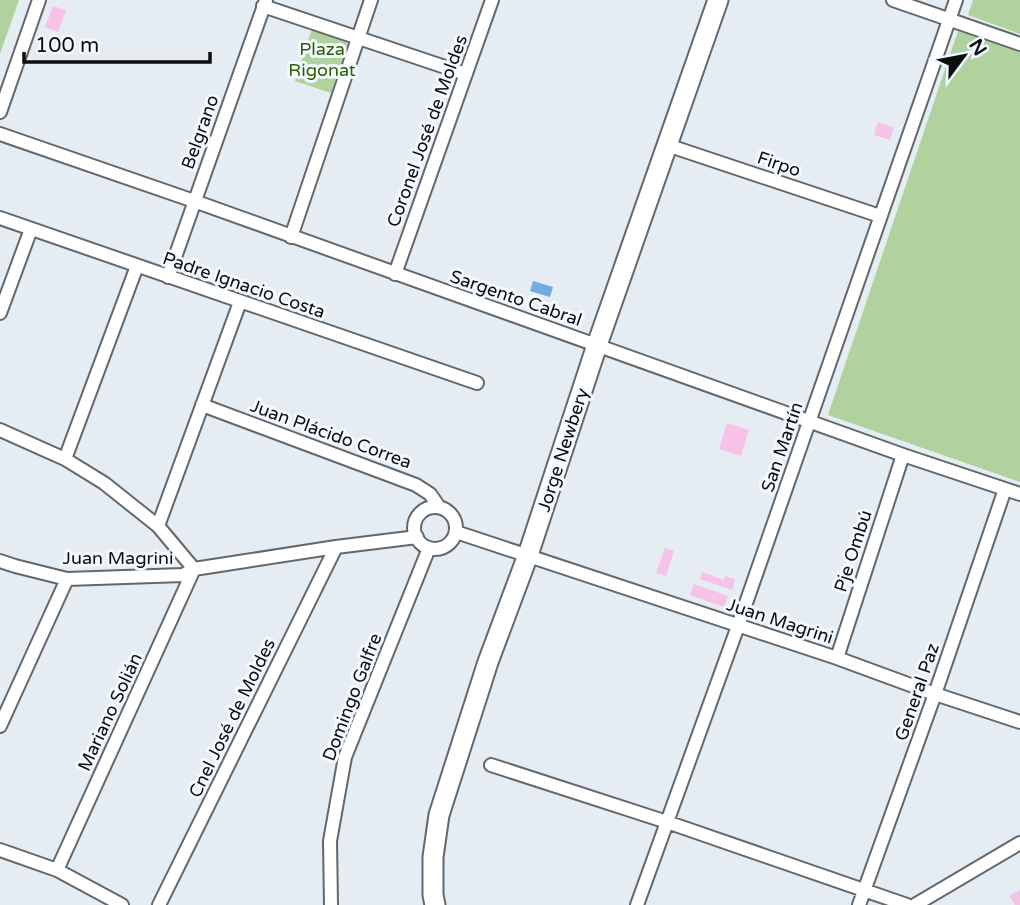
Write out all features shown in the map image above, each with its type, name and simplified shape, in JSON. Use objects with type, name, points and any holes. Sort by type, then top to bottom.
[{"type":"main road","name":"Jorge Newbery","points":[[435,905],[433,857],[439,815],[488,662],[528,555],[597,345],[718,0]]},
{"type":"street","points":[[0,112],[39,0]]},
{"type":"street","points":[[291,237],[372,0]]},
{"type":"street","name":"Coronel José de Moldes","points":[[395,274],[492,0]]},
{"type":"street","points":[[892,0],[1020,44]]},
{"type":"street","name":"San Martín","points":[[637,905],[738,626],[956,0]]},
{"type":"street","points":[[265,3],[358,39],[466,74]]},
{"type":"street","name":"Belgrano","points":[[168,277],[265,3]]},
{"type":"street","name":"Sargento Cabral","points":[[0,134],[809,422],[1020,494]]},
{"type":"street","name":"Firpo","points":[[667,145],[880,216]]},
{"type":"street","name":"Padre Ignacio Costa","points":[[0,218],[477,383]]},
{"type":"street","points":[[0,313],[31,229]]},
{"type":"street","points":[[65,459],[137,266]]},
{"type":"street","points":[[158,526],[240,302]]},
{"type":"street","name":"Juan Plácido Correa","points":[[202,405],[416,485],[430,494],[439,508]]},
{"type":"street","name":"Juan Magrini","points":[[0,430],[65,459],[104,483],[158,526],[194,569]]},
{"type":"street","name":"Pje Ombú","points":[[837,657],[903,455]]},
{"type":"street","name":"General Paz","points":[[859,905],[935,694],[1004,489]]},
{"type":"street","points":[[429,509],[444,509],[453,518],[456,532],[449,544],[443,548],[429,548],[416,537],[415,523],[418,517],[429,509]]},
{"type":"street","name":"Juan Magrini","points":[[456,532],[837,657],[1020,722]]},
{"type":"street","name":"Juan Magrini","points":[[0,561],[67,579],[183,575],[194,569],[416,537]]},
{"type":"street","name":"Cnel José de Moldes","points":[[159,905],[336,547]]},
{"type":"street","name":"Domingo Galfre","points":[[331,905],[330,841],[345,757],[429,548]]},
{"type":"street","name":"Mariano Solián","points":[[57,870],[194,569]]},
{"type":"street","points":[[0,726],[67,579]]},
{"type":"street","points":[[491,765],[667,822],[907,905]]},
{"type":"street","points":[[915,905],[1020,844]]},
{"type":"street","points":[[0,850],[57,870],[122,905]]},
{"type":"street","points":[[0,864],[15,855]]},
{"type":"green space","points":[[0,0],[19,0],[0,54]]},
{"type":"green space","points":[[973,0],[1020,0],[1020,34],[968,15]]},
{"type":"green space","name":"Plaza Rigonat","points":[[313,26],[349,38],[331,93],[295,81]]},
{"type":"green space","points":[[958,31],[1020,52],[1020,482],[828,415]]},
{"type":"water","points":[[533,281],[553,287],[550,297],[530,291]]},
{"type":"building","points":[[53,6],[66,10],[58,32],[45,27]]},
{"type":"building","points":[[878,122],[894,128],[890,140],[874,135]]},
{"type":"building","points":[[727,423],[749,430],[741,456],[719,449]]},
{"type":"building","points":[[665,548],[674,551],[666,576],[656,573]]},
{"type":"building","points":[[702,572],[724,580],[725,576],[735,579],[732,590],[700,579]]},
{"type":"building","points":[[694,584],[728,596],[724,607],[690,595]]},
{"type":"building","points":[[1020,890],[1020,905],[1015,905],[1009,896]]}]
